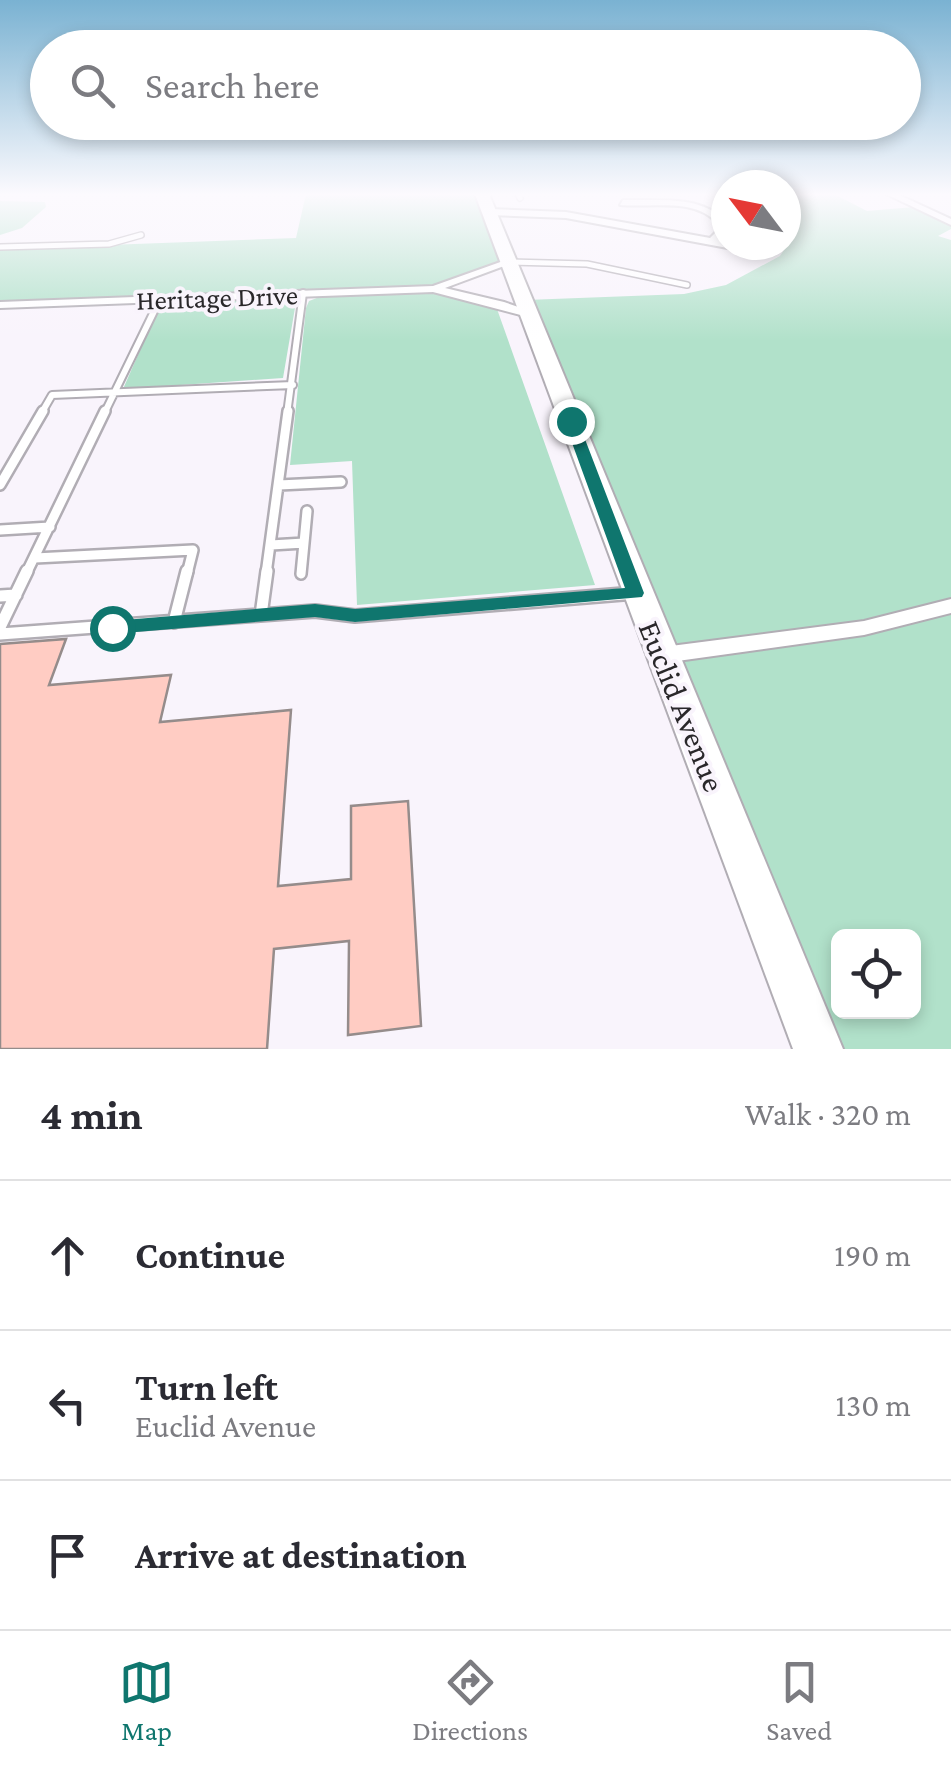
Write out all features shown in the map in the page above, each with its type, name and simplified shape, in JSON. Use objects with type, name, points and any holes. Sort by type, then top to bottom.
[{"type":"main road","name":"Euclid Avenue","points":[[502,243],[636,593],[818,1049]]},
{"type":"street","name":"Heritage Drive","points":[[433,289],[510,262]]},
{"type":"street","name":"Heritage Drive","points":[[0,305],[433,289],[500,304],[532,316]]},
{"type":"street","points":[[663,656],[864,628],[951,606]]},
{"type":"lane","points":[[0,247],[112,243]]},
{"type":"lane","points":[[510,262],[587,264],[687,285]]},
{"type":"lane","points":[[635,272],[646,263]]},
{"type":"lane","points":[[261,615],[302,293]]},
{"type":"lane","points":[[160,299],[0,631],[334,610],[355,616],[636,593]]},
{"type":"lane","points":[[0,485],[52,395],[293,384]]},
{"type":"lane","points":[[279,485],[341,482]]},
{"type":"lane","points":[[301,575],[307,511]]},
{"type":"lane","points":[[0,530],[50,527]]},
{"type":"lane","points":[[271,545],[304,543]]},
{"type":"lane","points":[[34,558],[192,550],[174,622]]},
{"type":"lane","points":[[0,596],[16,595]]},
{"type":"green space","points":[[163,243],[502,243],[510,262],[433,289],[0,305],[0,249]]},
{"type":"green space","points":[[801,243],[951,243],[951,1049],[818,1049],[526,300],[684,294],[726,285],[773,260],[801,260]]},
{"type":"green space","points":[[444,293],[497,309],[595,585],[357,605],[352,461],[290,465],[306,308],[309,301],[322,296]]},
{"type":"green space","points":[[285,297],[296,302],[283,378],[123,389],[159,307],[182,301]]},
{"type":"building","points":[[66,639],[49,685],[171,675],[160,722],[291,710],[278,886],[351,879],[351,806],[408,801],[421,1026],[348,1035],[349,941],[274,949],[267,1049],[0,1049],[0,644]]},
{"type":"route","points":[[112,628],[334,610],[355,616],[636,593],[571,421]]}]
